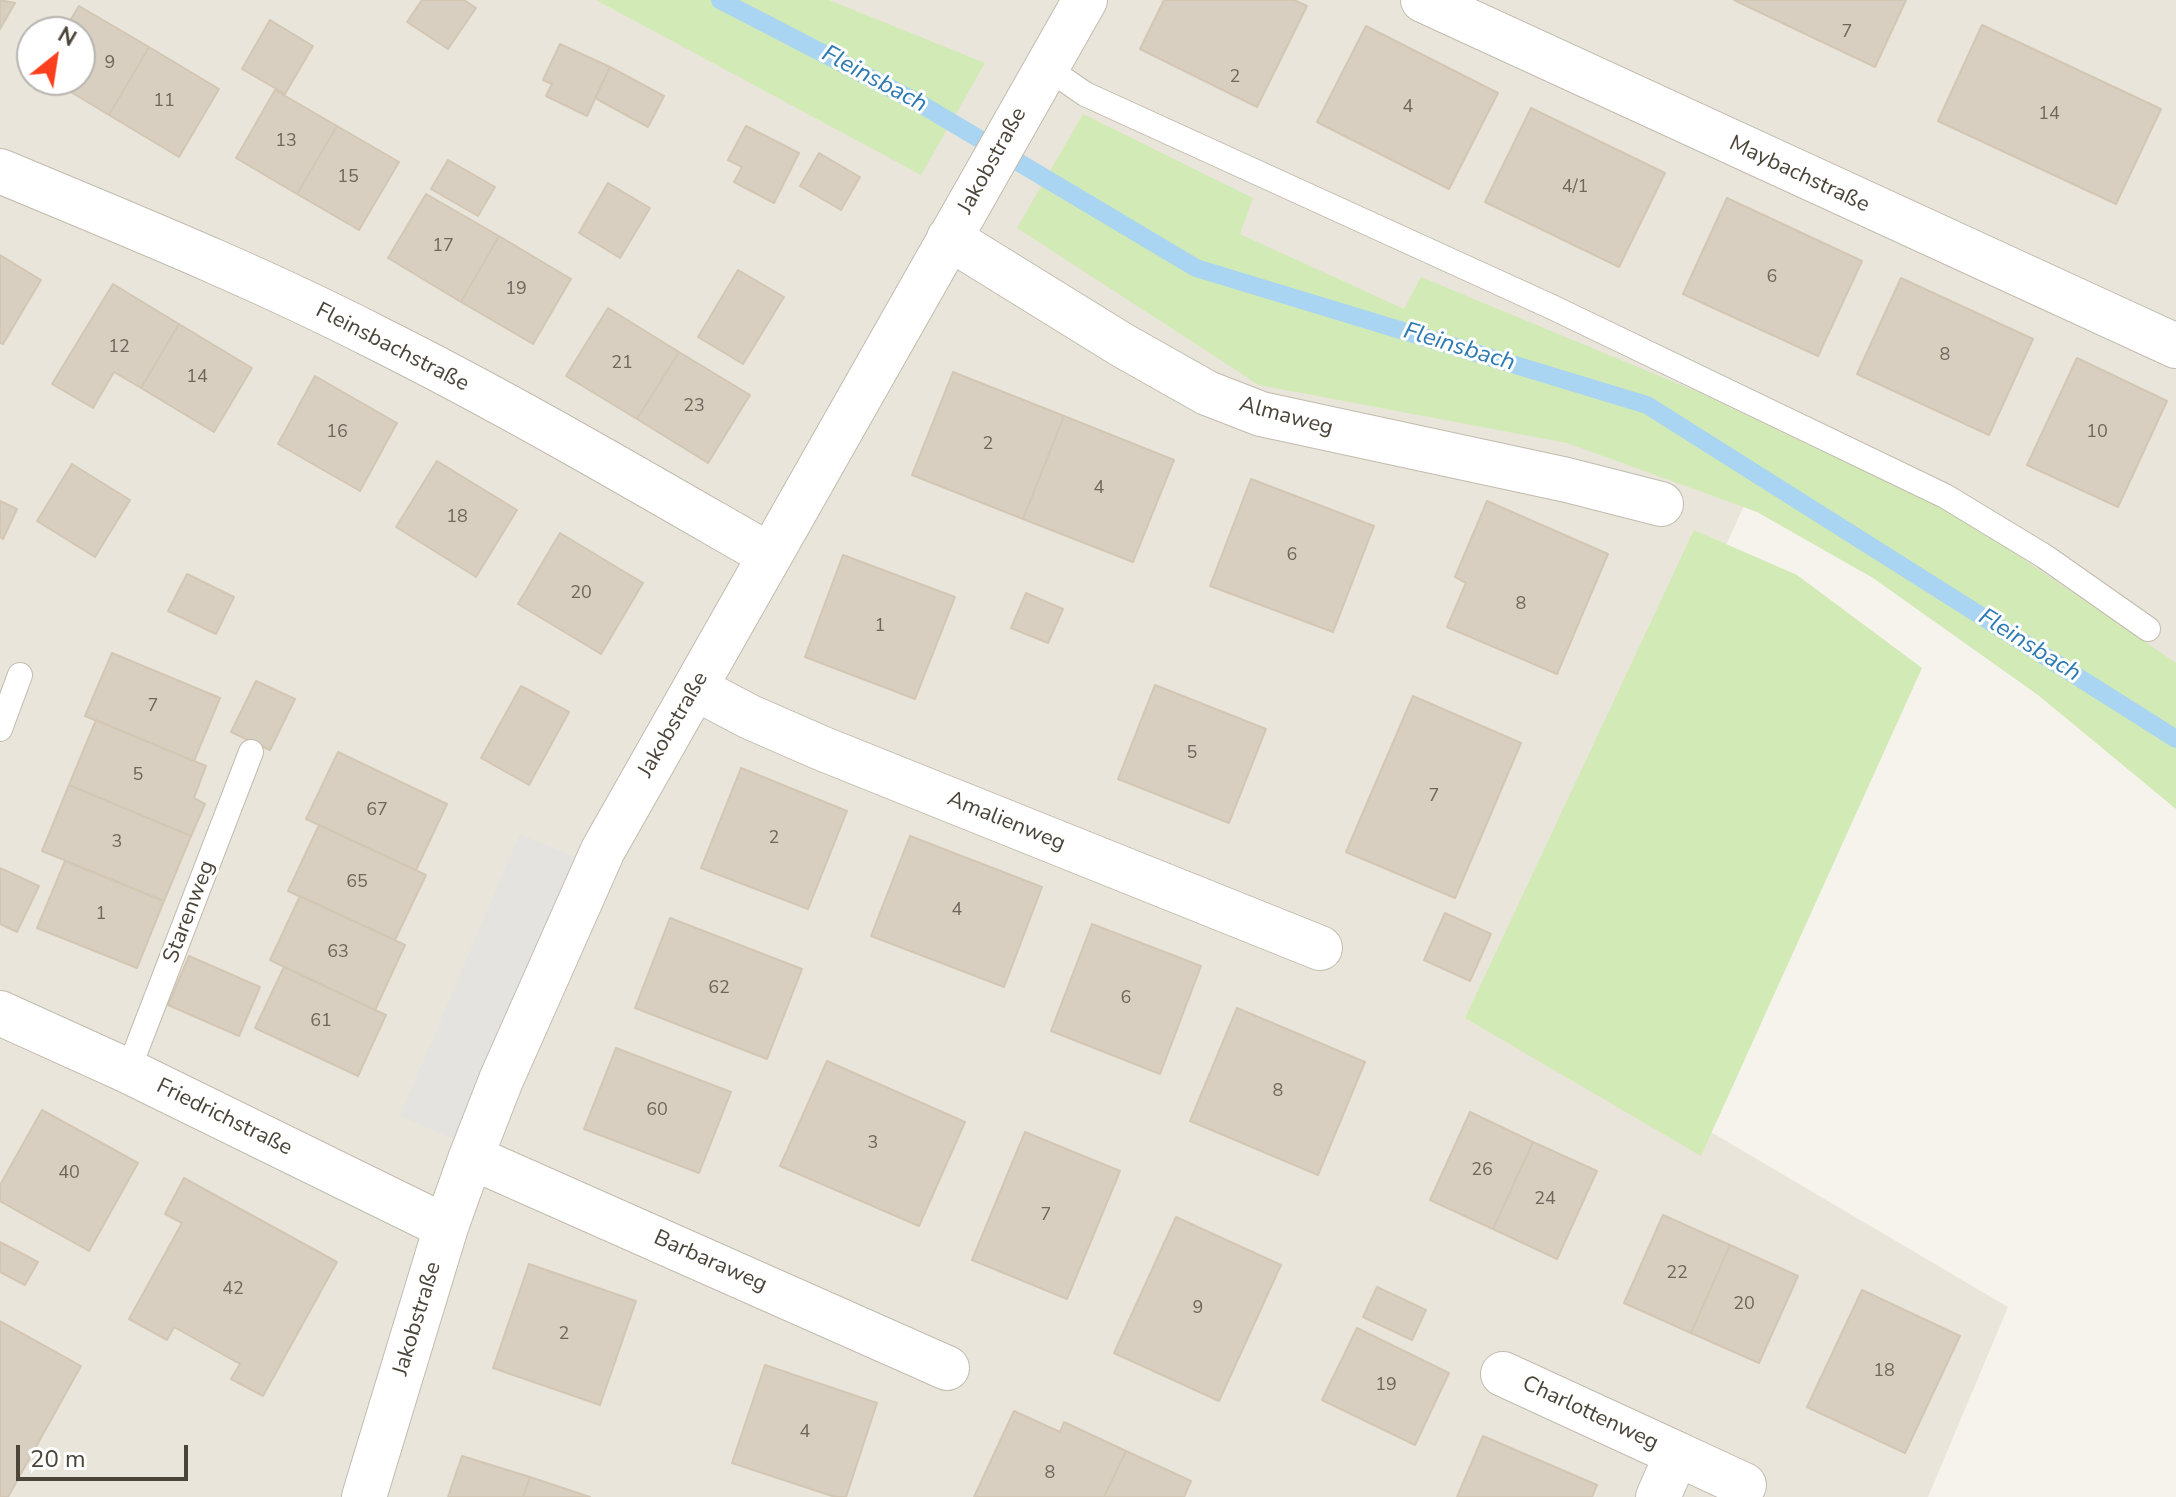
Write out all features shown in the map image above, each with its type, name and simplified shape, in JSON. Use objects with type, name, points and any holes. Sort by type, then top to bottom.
[{"type":"street","name":"Jakobstraße","points":[[364,1497],[446,1227],[471,1157],[512,1054],[603,850],[1085,0]]},
{"type":"street","name":"Maybachstraße","points":[[1423,0],[2176,346]]},
{"type":"street","name":"Fleinsbachstraße","points":[[0,171],[247,275],[377,338],[579,446],[769,555]]},
{"type":"street","name":"Almaweg","points":[[958,224],[1122,345],[1207,393],[1261,414],[1567,480],[1661,504]]},
{"type":"street","name":"Amalienweg","points":[[695,688],[750,717],[821,748],[1320,948]]},
{"type":"street","name":"Friedrichstraße","points":[[1,1018],[128,1071],[446,1227]]},
{"type":"street","name":"Barbaraweg","points":[[471,1157],[947,1368]]},
{"type":"street","name":"Charlottenweg","points":[[1503,1374],[1744,1485]]},
{"type":"street","name":"Charlottenweg","points":[[1658,1497],[1677,1454]]},
{"type":"lane","points":[[1038,80],[1085,94],[1552,307],[1945,496],[2044,556],[2148,629]]},
{"type":"lane","points":[[0,729],[20,675]]},
{"type":"lane","name":"Starenweg","points":[[128,1071],[251,752]]},
{"type":"shaded area","points":[[0,0],[2176,0],[2176,673],[1783,419],[1514,1016],[2008,1307],[1928,1497],[0,1497]]},
{"type":"shaded area","points":[[520,834],[577,858],[457,1141],[400,1116]]},
{"type":"green space","points":[[596,0],[829,0],[985,63],[921,175]]},
{"type":"green space","points":[[1083,114],[1253,198],[1240,234],[1404,309],[1421,277],[1698,392],[1963,518],[2176,663],[2176,809],[2038,695],[1873,578],[1757,512],[1567,443],[1259,385],[1017,228]]},
{"type":"green space","points":[[1694,530],[1797,575],[1922,668],[1701,1156],[1465,1018]]},
{"type":"building","points":[[0,0],[15,3],[0,29]]},
{"type":"building","points":[[422,0],[464,0],[476,8],[448,49],[407,22]]},
{"type":"building","points":[[1164,0],[1294,0],[1307,6],[1257,107],[1140,49]]},
{"type":"building","points":[[1734,0],[1906,0],[1875,67]]},
{"type":"building","points":[[79,6],[149,47],[109,115],[78,96],[96,96],[96,16],[73,16]]},
{"type":"building","points":[[270,20],[313,46],[285,94],[242,69]]},
{"type":"building","points":[[1982,25],[2161,109],[2116,204],[1938,121]]},
{"type":"building","points":[[1366,26],[1498,93],[1449,189],[1317,122]]},
{"type":"building","points":[[560,44],[610,67],[587,116],[546,96],[552,84],[543,80]]},
{"type":"building","points":[[149,47],[219,89],[179,157],[109,115]]},
{"type":"building","points":[[610,67],[664,96],[648,127],[595,98]]},
{"type":"building","points":[[275,90],[337,126],[297,194],[236,158]]},
{"type":"building","points":[[1531,108],[1665,173],[1619,267],[1485,202]]},
{"type":"building","points":[[337,126],[399,162],[359,230],[297,194]]},
{"type":"building","points":[[746,126],[799,153],[774,203],[734,182],[742,167],[728,160]]},
{"type":"building","points":[[819,153],[860,177],[841,210],[800,186]]},
{"type":"building","points":[[448,160],[495,187],[478,216],[431,189]]},
{"type":"building","points":[[608,183],[650,208],[620,258],[579,233]]},
{"type":"building","points":[[426,194],[499,236],[461,302],[388,258]]},
{"type":"building","points":[[1727,198],[1862,261],[1818,356],[1683,294]]},
{"type":"building","points":[[499,236],[571,279],[533,344],[461,302]]},
{"type":"building","points":[[0,255],[41,280],[3,344],[0,343]]},
{"type":"building","points":[[738,270],[784,297],[743,364],[698,337]]},
{"type":"building","points":[[1901,278],[2033,339],[1989,435],[1857,374]]},
{"type":"building","points":[[113,284],[179,324],[141,388],[114,372],[93,408],[52,384]]},
{"type":"building","points":[[608,308],[679,352],[637,419],[566,376]]},
{"type":"building","points":[[179,324],[252,368],[214,432],[141,388]]},
{"type":"building","points":[[679,352],[750,395],[708,463],[637,419]]},
{"type":"building","points":[[2077,358],[2167,401],[2118,507],[2027,465]]},
{"type":"building","points":[[953,372],[1064,416],[1023,519],[912,475]]},
{"type":"building","points":[[315,376],[397,423],[360,491],[278,444]]},
{"type":"building","points":[[1064,416],[1174,460],[1133,562],[1023,519]]},
{"type":"building","points":[[437,461],[517,510],[476,577],[396,527]]},
{"type":"building","points":[[72,464],[130,500],[95,557],[37,521]]},
{"type":"building","points":[[1251,479],[1374,526],[1333,632],[1210,586]]},
{"type":"building","points":[[0,501],[17,509],[3,539],[0,537]]},
{"type":"building","points":[[1487,501],[1608,554],[1557,674],[1447,627],[1466,583],[1455,577]]},
{"type":"building","points":[[560,533],[643,583],[601,654],[518,604]]},
{"type":"building","points":[[843,555],[955,597],[915,699],[805,657]]},
{"type":"building","points":[[187,574],[234,597],[216,634],[168,611]]},
{"type":"building","points":[[1026,593],[1063,609],[1048,643],[1011,628]]},
{"type":"building","points":[[112,653],[220,698],[194,761],[85,716]]},
{"type":"building","points":[[256,681],[295,699],[270,750],[231,732]]},
{"type":"building","points":[[1155,685],[1266,729],[1229,823],[1118,779]]},
{"type":"building","points":[[521,686],[569,712],[529,785],[481,758]]},
{"type":"building","points":[[1413,696],[1521,743],[1455,898],[1346,852]]},
{"type":"building","points":[[96,720],[206,766],[194,798],[205,804],[191,836],[69,785]]},
{"type":"building","points":[[338,752],[447,804],[416,870],[306,819]]},
{"type":"building","points":[[741,768],[847,811],[808,909],[701,868]]},
{"type":"building","points":[[69,785],[191,836],[164,901],[42,851]]},
{"type":"building","points":[[319,825],[426,875],[395,940],[288,891]]},
{"type":"building","points":[[910,836],[1042,887],[1004,987],[871,936]]},
{"type":"building","points":[[65,861],[164,901],[137,968],[37,928]]},
{"type":"building","points":[[0,868],[39,886],[17,932],[0,924]]},
{"type":"building","points":[[300,896],[405,945],[375,1010],[270,960]]},
{"type":"building","points":[[1445,913],[1491,934],[1470,981],[1424,960]]},
{"type":"building","points":[[670,918],[802,969],[767,1059],[635,1008]]},
{"type":"building","points":[[1092,924],[1201,966],[1160,1074],[1051,1031]]},
{"type":"building","points":[[189,956],[260,987],[239,1036],[168,1005]]},
{"type":"building","points":[[284,967],[386,1015],[358,1076],[255,1028]]},
{"type":"building","points":[[1237,1008],[1365,1062],[1318,1175],[1190,1121]]},
{"type":"building","points":[[616,1048],[731,1092],[699,1173],[584,1129]]},
{"type":"building","points":[[827,1061],[965,1122],[919,1226],[780,1166]]},
{"type":"building","points":[[42,1110],[138,1163],[89,1251],[0,1201],[0,1185]]},
{"type":"building","points":[[1470,1112],[1533,1142],[1493,1229],[1430,1200]]},
{"type":"building","points":[[1025,1132],[1120,1171],[1067,1299],[972,1260]]},
{"type":"building","points":[[1533,1142],[1597,1171],[1557,1259],[1493,1229]]},
{"type":"building","points":[[184,1178],[337,1262],[263,1396],[231,1379],[240,1364],[174,1327],[167,1340],[129,1319],[182,1223],[165,1214]]},
{"type":"building","points":[[1663,1215],[1730,1245],[1691,1333],[1624,1303]]},
{"type":"building","points":[[1176,1217],[1281,1265],[1219,1401],[1114,1353]]},
{"type":"building","points":[[0,1242],[38,1262],[25,1285],[0,1272]]},
{"type":"building","points":[[1730,1245],[1798,1276],[1759,1363],[1691,1333]]},
{"type":"building","points":[[529,1264],[636,1301],[600,1405],[493,1368]]},
{"type":"building","points":[[1377,1287],[1426,1310],[1412,1340],[1363,1317]]},
{"type":"building","points":[[1862,1290],[1960,1336],[1905,1453],[1807,1407]]},
{"type":"building","points":[[0,1321],[81,1366],[8,1497],[0,1497]]},
{"type":"building","points":[[1357,1328],[1449,1373],[1415,1445],[1322,1400]]},
{"type":"building","points":[[765,1365],[877,1403],[846,1497],[835,1497],[732,1463]]},
{"type":"building","points":[[1014,1411],[1060,1432],[1064,1422],[1126,1451],[1104,1497],[974,1497]]},
{"type":"building","points":[[1483,1436],[1597,1485],[1592,1497],[1457,1497]]},
{"type":"building","points":[[1126,1451],[1191,1481],[1184,1497],[1104,1497]]},
{"type":"building","points":[[462,1456],[530,1477],[523,1497],[448,1497]]},
{"type":"building","points":[[530,1477],[590,1497],[523,1497]]},
{"type":"waterway","name":"Fleinsbach","points":[[720,0],[919,103],[1196,268],[1647,405],[2176,739]]}]
